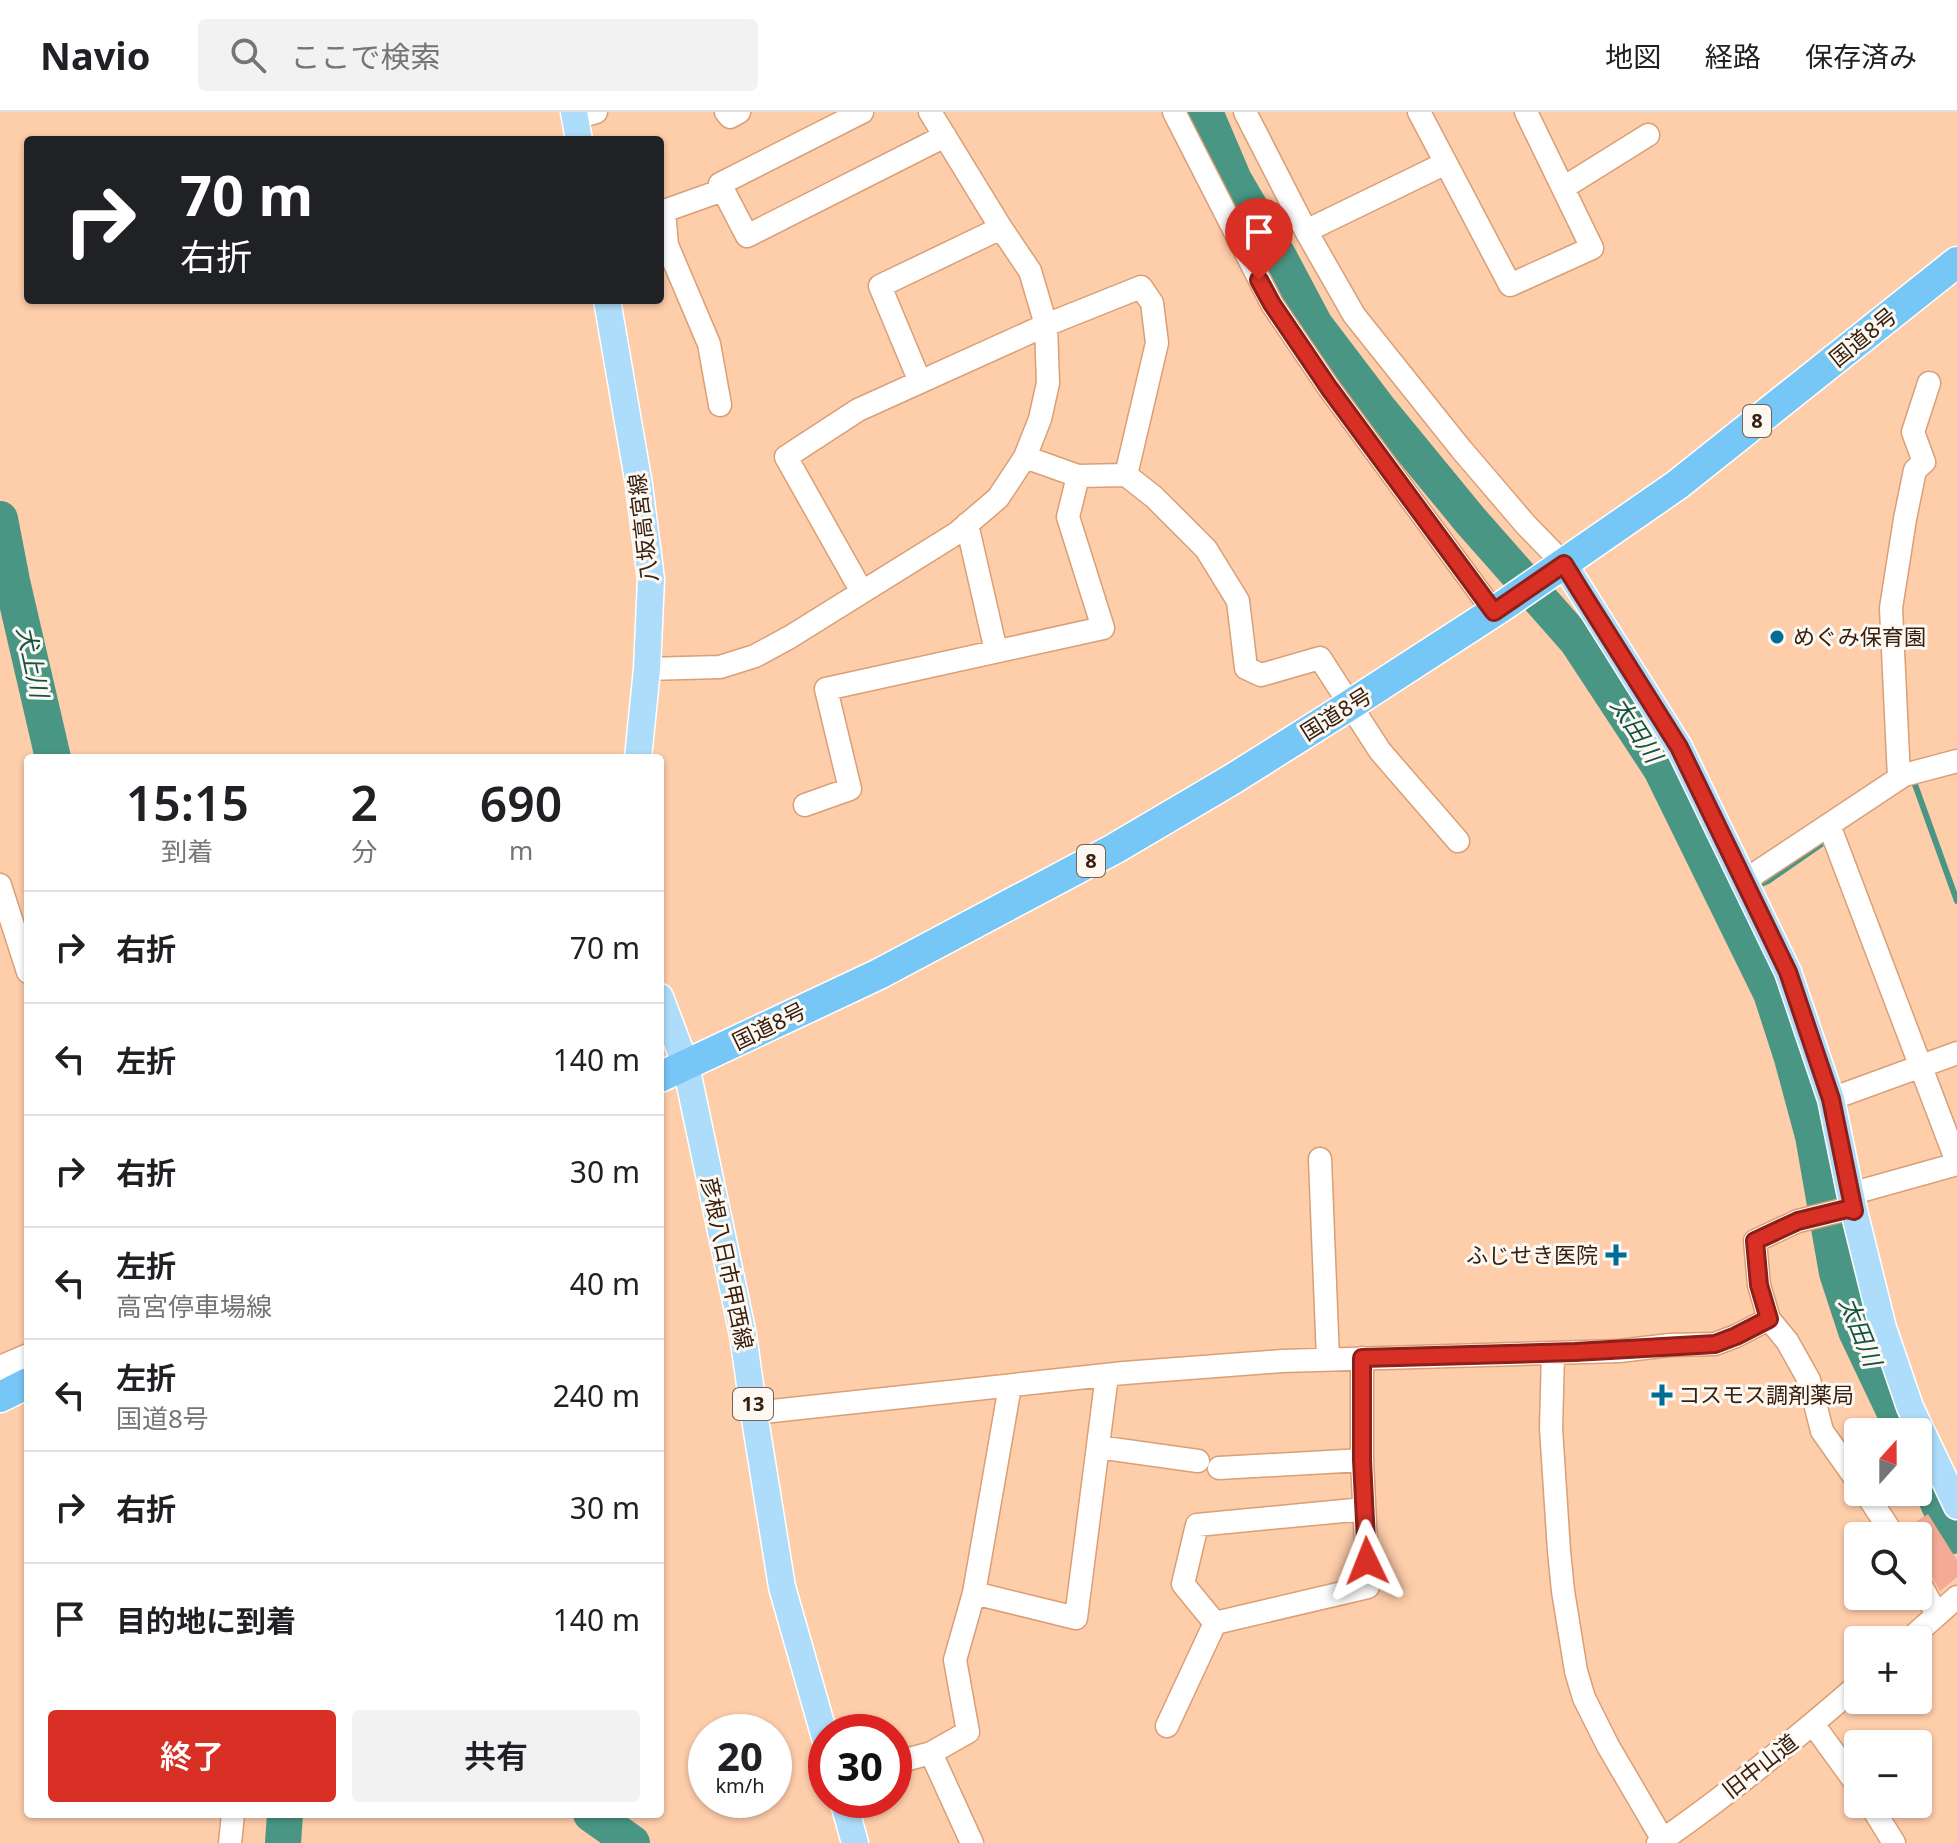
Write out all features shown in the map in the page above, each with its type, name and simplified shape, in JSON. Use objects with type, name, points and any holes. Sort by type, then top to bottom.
[{"type":"highway","name":"国道8号","points":[[673,1072],[879,974],[1114,849],[1350,705],[1497,610],[1677,485],[1957,262]]},
{"type":"highway","points":[[0,1397],[24,1385]]},
{"type":"main road","name":"八坂高宮線","points":[[608,304],[639,485],[651,579],[647,669],[638,754]]},
{"type":"main road","points":[[1557,568],[1679,747],[1788,972],[1831,1099],[1850,1205],[1883,1328],[1910,1407],[1957,1506]]},
{"type":"main road","points":[[664,1020],[673,1072]]},
{"type":"main road","name":"彦根八日市甲西線","points":[[673,1072],[743,1335],[782,1587],[818,1714]]},
{"type":"main road","points":[[848,1818],[855,1843]]},
{"type":"street","points":[[726,112],[730,117],[739,112]]},
{"type":"street","points":[[862,112],[720,184],[747,236],[945,136]]},
{"type":"street","points":[[647,669],[720,667],[755,656],[790,637],[957,533],[998,498],[1025,457],[1040,419],[1048,383],[1046,325],[1030,271],[930,112]]},
{"type":"street","points":[[1174,112],[1272,304],[1329,388],[1497,610]]},
{"type":"street","points":[[1245,112],[1306,231],[1354,315],[1526,525],[1557,568]]},
{"type":"street","points":[[1419,112],[1510,285],[1592,248],[1526,112]]},
{"type":"street","points":[[1563,188],[1648,135]]},
{"type":"street","points":[[1306,231],[1446,163]]},
{"type":"street","points":[[720,405],[709,344],[667,245],[664,211],[723,190]]},
{"type":"street","points":[[920,382],[880,286],[1001,228]]},
{"type":"street","points":[[862,592],[786,457],[858,410],[1046,325],[1141,287],[1152,303],[1157,343],[1126,475]]},
{"type":"street","points":[[1899,778],[1891,608],[1915,470],[1924,462],[1913,432],[1929,383]]},
{"type":"street","points":[[1025,457],[1078,476],[1126,475],[1154,497],[1206,549],[1238,601],[1246,668],[1261,675],[1320,658],[1380,751],[1458,841]]},
{"type":"street","points":[[805,805],[850,789],[826,689],[1103,628],[1068,517],[1078,476]]},
{"type":"street","points":[[967,524],[996,651]]},
{"type":"street","points":[[1744,881],[1904,775],[1957,761]]},
{"type":"street","points":[[1829,826],[1957,1163],[1850,1205],[1798,1221],[1755,1241],[1759,1285],[1769,1319],[1787,1341],[1809,1380],[1822,1431],[1844,1462]]},
{"type":"street","points":[[0,885],[24,960]]},
{"type":"street","points":[[1831,1099],[1957,1053]]},
{"type":"street","points":[[1320,1159],[1328,1359]]},
{"type":"street","points":[[754,1413],[1107,1375],[1328,1359],[1553,1353],[1715,1344],[1769,1319]]},
{"type":"street","points":[[1553,1353],[1551,1428],[1559,1551],[1576,1671],[1584,1698],[1660,1842]]},
{"type":"street","points":[[0,1367],[24,1357]]},
{"type":"street","points":[[1215,1623],[1368,1587],[1362,1460],[1362,1358]]},
{"type":"street","points":[[974,1593],[1076,1618],[1107,1375]]},
{"type":"street","points":[[912,1758],[931,1753],[968,1732],[955,1660],[974,1593],[1010,1386]]},
{"type":"street","points":[[1098,1447],[1208,1464],[1362,1460]]},
{"type":"street","points":[[1215,1623],[1183,1584],[1197,1525],[1364,1509]]},
{"type":"street","points":[[1925,1626],[1957,1597]]},
{"type":"street","points":[[1932,1606],[1937,1615]]},
{"type":"street","points":[[1167,1726],[1215,1623]]},
{"type":"street","name":"旧中山道","points":[[1660,1842],[1716,1801],[1844,1697]]},
{"type":"street","points":[[1813,1724],[1844,1767]]},
{"type":"street","points":[[931,1753],[972,1843]]},
{"type":"street","points":[[230,1843],[233,1818]]},
{"type":"street","points":[[1879,1818],[1894,1843]]},
{"type":"building","points":[[1928,1514],[1957,1560],[1957,1577],[1940,1591],[1932,1577],[1932,1522],[1915,1522]]},
{"type":"waterway","name":"太田川","points":[[1205,112],[1234,180],[1315,325],[1470,520],[1577,641],[1661,769],[1771,993],[1813,1136],[1837,1273],[1856,1331],[1897,1418]]},
{"type":"waterway","name":"犬上川","points":[[0,519],[52,754]]},
{"type":"waterway","points":[[1911,781],[1913,779],[1957,901]]},
{"type":"waterway","points":[[1756,886],[1830,838]]},
{"type":"waterway","points":[[1726,900],[1742,893]]},
{"type":"waterway","name":"太田川","points":[[1932,1490],[1953,1536]]},
{"type":"waterway","name":"太田川","points":[[1953,1536],[1957,1542]]},
{"type":"waterway","points":[[283,1843],[285,1818]]},
{"type":"waterway","name":"犬上川","points":[[597,1818],[632,1843]]},
{"type":"place","name":"めぐみ保育園","points":[[1777,637]]},
{"type":"place","name":"ふじせき医院","points":[[1616,1255]]},
{"type":"place","name":"コスモス調剤薬局","points":[[1662,1395]]},
{"type":"route","points":[[1259,280],[1329,388],[1494,612],[1564,564],[1679,747],[1788,972],[1831,1099],[1854,1211],[1847,1209],[1798,1221],[1755,1241],[1759,1285],[1769,1319],[1715,1344],[1619,1351],[1362,1358],[1362,1460],[1367,1561]]}]
